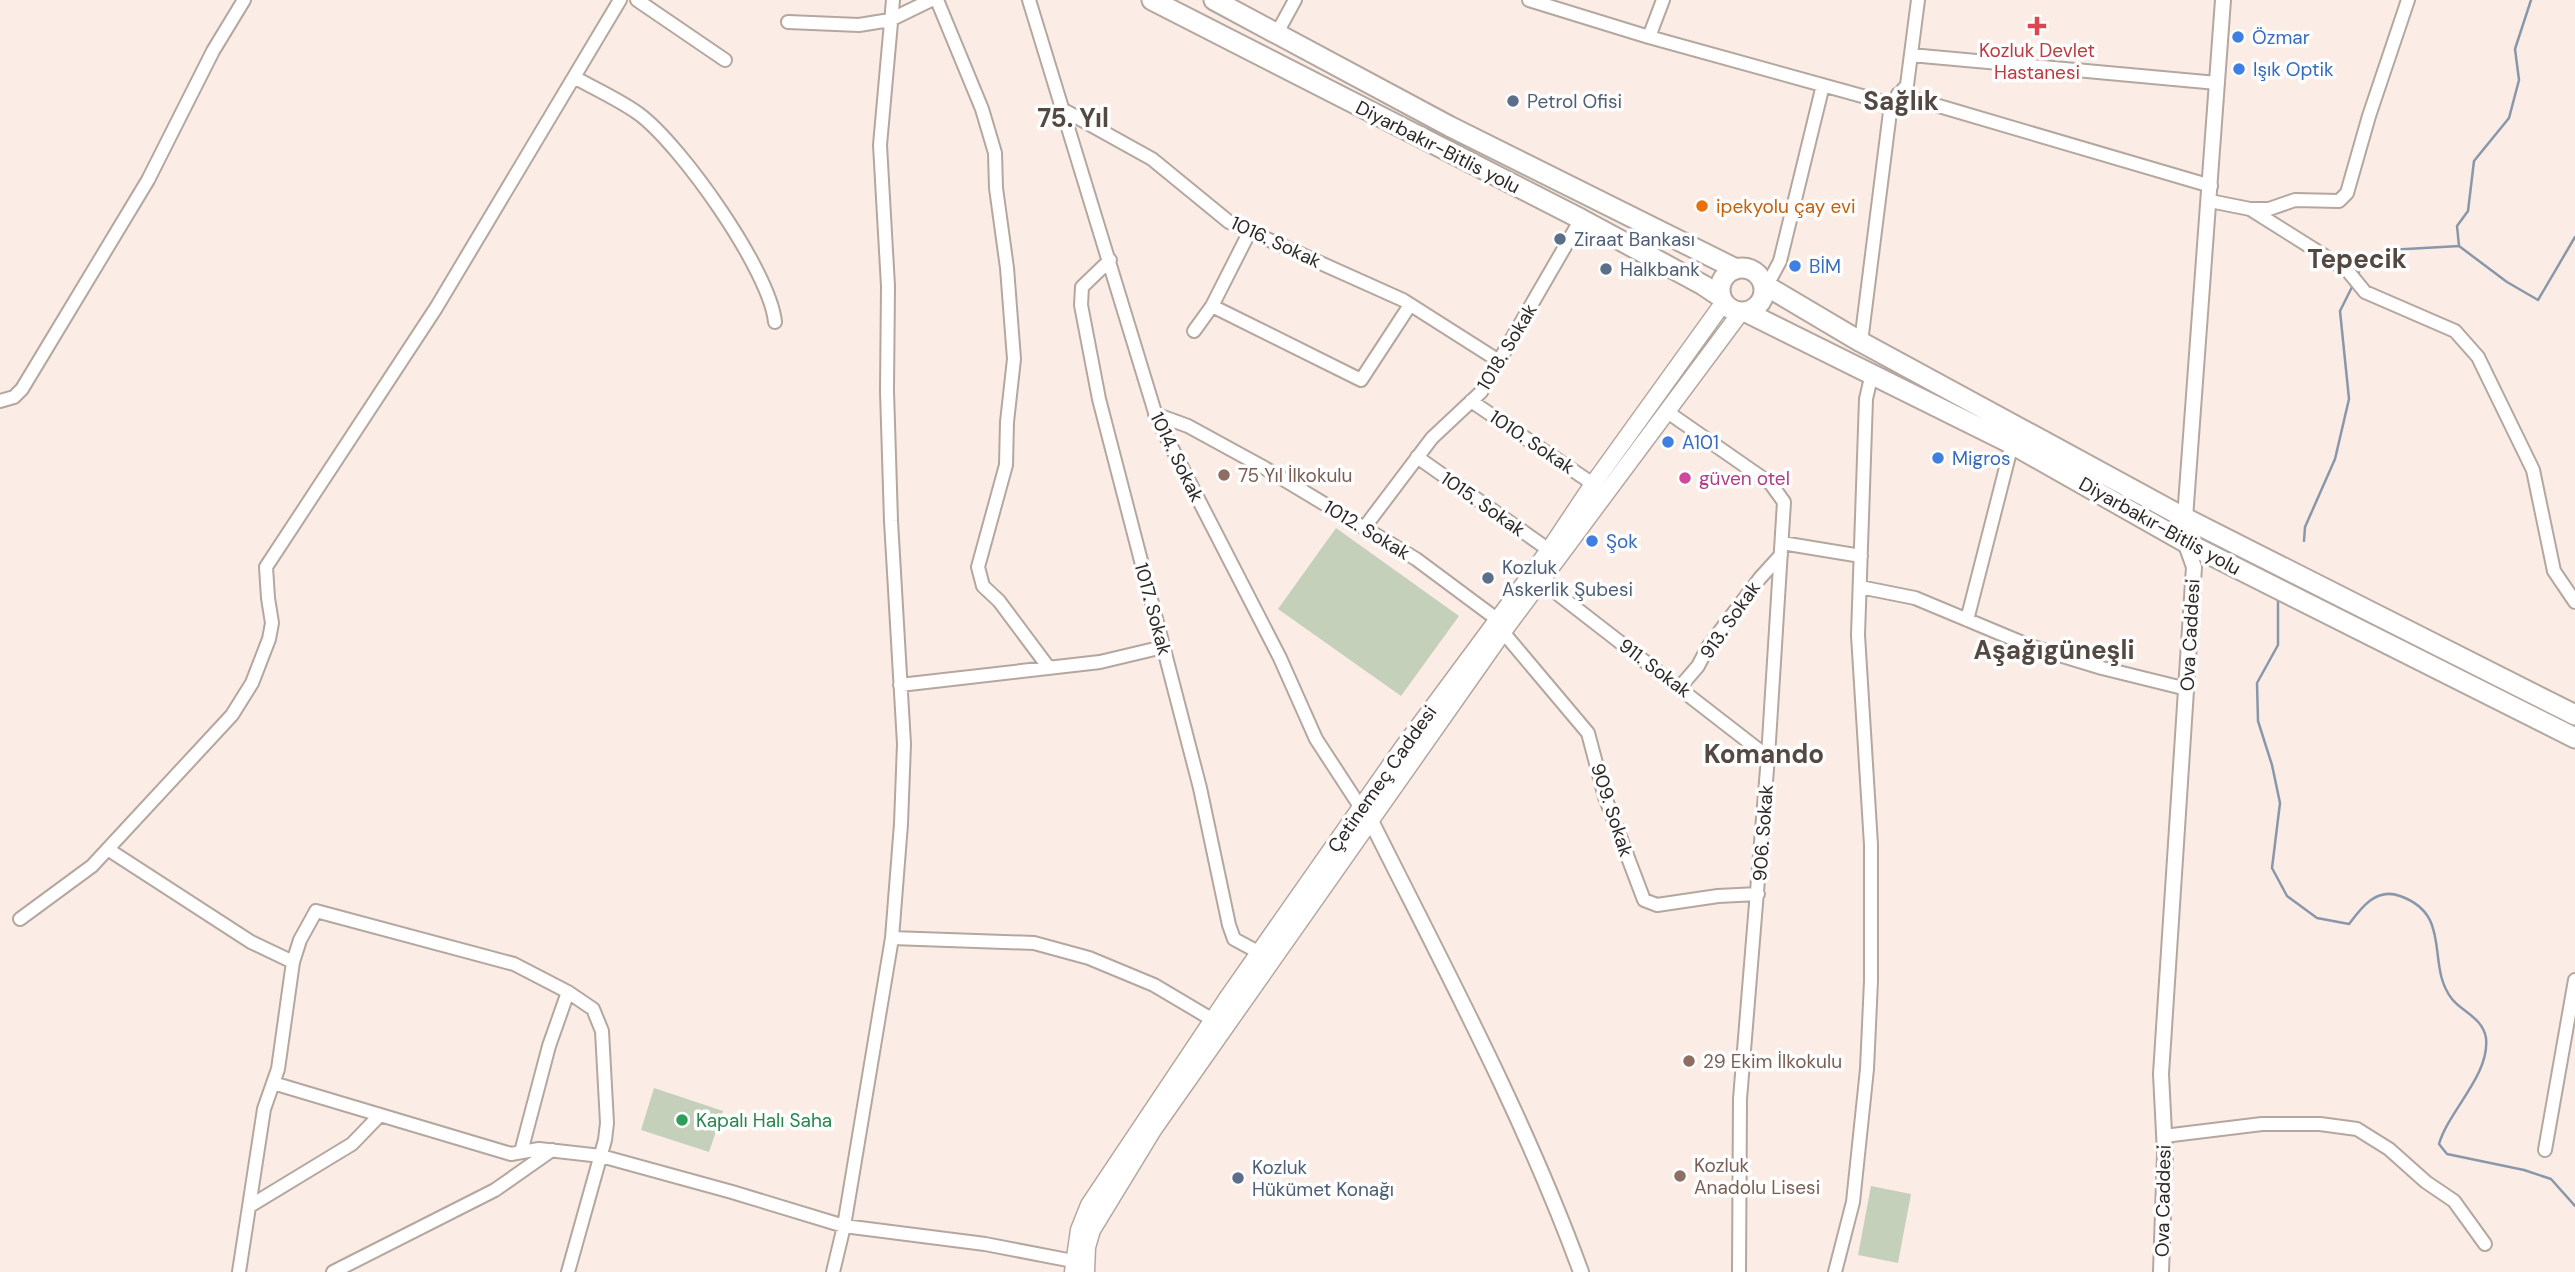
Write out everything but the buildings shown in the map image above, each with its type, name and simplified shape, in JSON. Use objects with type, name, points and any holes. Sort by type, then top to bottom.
[{"type":"highway","name":"Diyarbakır-Bitlis yolu","points":[[1152,0],[1581,219],[1703,285],[1733,305],[2012,444],[2185,542],[2575,738]]},
{"type":"highway","name":"Diyarbakır-Bitlis yolu","points":[[1214,0],[1460,131],[1736,269]]},
{"type":"highway","points":[[1736,269],[1751,270],[1763,284],[1764,294],[1757,307],[1733,305],[1721,285],[1724,278],[1736,269]]},
{"type":"highway","name":"Diyarbakır-Bitlis yolu","points":[[1763,284],[1861,342],[2185,517],[2575,715]]},
{"type":"main road","name":"Çetinemeç Caddesi","points":[[1501,626],[1541,581],[1666,411],[1733,305]]},
{"type":"main road","name":"Çetinemeç Caddesi","points":[[1077,1269],[1079,1230],[1089,1205],[1213,1020],[1501,626],[1593,484],[1733,305]]},
{"type":"main road","name":"Çetinemeç Caddesi","points":[[1077,1269],[1100,1213],[1366,814]]},
{"type":"street","points":[[0,401],[9,400],[19,394],[36,368],[148,180],[213,51],[244,0]]},
{"type":"street","points":[[20,919],[92,866],[109,850],[232,715],[252,683],[272,623],[266,567],[436,309],[620,0]]},
{"type":"street","points":[[637,0],[725,60]]},
{"type":"street","points":[[833,1272],[844,1226],[892,938],[901,824],[904,744],[891,521],[887,391],[888,286],[880,145],[893,0]]},
{"type":"street","points":[[788,22],[859,26],[890,20],[934,0],[982,109],[995,153],[996,188],[1008,281],[1014,359],[1007,422],[1006,465],[978,567],[983,586],[999,601],[1049,668]]},
{"type":"street","name":"1014. Sokak","points":[[1029,0],[1155,414],[1280,658],[1316,739],[1366,814]]},
{"type":"street","points":[[1277,33],[1295,0]]},
{"type":"street","points":[[1529,0],[1649,37],[1823,85],[1895,99],[2211,186]]},
{"type":"street","points":[[1649,37],[1663,0]]},
{"type":"street","points":[[1861,342],[1895,99],[1907,85],[1918,0]]},
{"type":"street","name":"Ova Caddesi","points":[[2161,1272],[2164,1136],[2161,1074],[2194,567],[2185,542],[2185,517],[2223,0]]},
{"type":"street","points":[[2210,201],[2250,209],[2269,209],[2295,201],[2339,201],[2347,193],[2369,116],[2408,0]]},
{"type":"street","points":[[1911,55],[2217,83]]},
{"type":"street","points":[[574,77],[640,114],[678,153],[709,193],[753,265],[771,302],[775,322]]},
{"type":"street","points":[[1763,284],[1772,276],[1780,261],[1823,85]]},
{"type":"street","name":"1016. Sokak","points":[[1062,109],[1153,159],[1229,222],[1410,304],[1499,361]]},
{"type":"street","points":[[2250,209],[2347,270],[2365,292],[2455,331],[2478,357],[2533,470],[2554,571],[2575,602]]},
{"type":"street","name":"1018. Sokak","points":[[1364,528],[1432,438],[1481,392],[1581,219]]},
{"type":"street","points":[[1194,331],[1212,306],[1250,231]]},
{"type":"street","name":"1017. Sokak","points":[[1110,260],[1083,287],[1081,305],[1098,399],[1200,788],[1229,925],[1234,939],[1260,953]]},
{"type":"street","points":[[1212,306],[1361,380],[1410,304]]},
{"type":"street","points":[[1835,1272],[1853,1202],[1867,1069],[1871,981],[1871,845],[1858,635],[1866,400],[1872,373]]},
{"type":"street","name":"1010. Sokak","points":[[1471,401],[1593,484]]},
{"type":"street","name":"906. Sokak","points":[[1666,411],[1770,484],[1784,502],[1758,894],[1740,1099],[1739,1272]]},
{"type":"street","name":"1012. Sokak","points":[[1155,414],[1188,426],[1264,467],[1416,559],[1501,626]]},
{"type":"street","points":[[1966,620],[2012,444]]},
{"type":"street","name":"1015. Sokak","points":[[1417,457],[1549,550]]},
{"type":"street","points":[[1782,549],[1861,556]]},
{"type":"street","name":"913. Sokak","points":[[1679,687],[1698,666],[1708,647],[1782,549]]},
{"type":"street","name":"911. Sokak","points":[[1541,581],[1768,757]]},
{"type":"street","points":[[1860,587],[1914,598],[2030,646],[2102,668],[2187,688]]},
{"type":"street","name":"909. Sokak","points":[[1501,626],[1588,733],[1605,797],[1644,901],[1657,905],[1718,896],[1758,894]]},
{"type":"street","points":[[900,685],[1100,662],[1163,647]]},
{"type":"street","points":[[1366,814],[1483,1046],[1557,1206],[1581,1272]]},
{"type":"street","points":[[109,850],[251,942],[293,962]]},
{"type":"street","points":[[239,1272],[264,1109],[278,1069],[293,962],[309,921],[316,911],[514,964],[568,992],[593,1009],[602,1031],[607,1123],[601,1156],[568,1272]]},
{"type":"street","points":[[892,938],[1034,943],[1089,958],[1154,985],[1213,1020]]},
{"type":"street","points":[[2545,1150],[2575,980]]},
{"type":"street","points":[[521,1152],[549,1045],[568,992]]},
{"type":"street","points":[[273,1083],[510,1154],[539,1149],[601,1156],[844,1226],[985,1244],[1077,1269]]},
{"type":"street","points":[[250,1206],[352,1144],[380,1115]]},
{"type":"street","points":[[2164,1136],[2262,1124],[2320,1124],[2357,1129],[2389,1149],[2426,1182],[2454,1201],[2485,1244]]},
{"type":"street","points":[[333,1272],[495,1190],[552,1150]]},
{"type":"green space","points":[[1336,528],[1459,616],[1401,696],[1278,609]]},
{"type":"green space","name":"Kapalı Halı Saha","points":[[654,1088],[723,1111],[709,1152],[641,1130]]},
{"type":"green space","points":[[1871,1186],[1911,1194],[1898,1263],[1858,1255]]},
{"type":"waterway","points":[[2459,246],[2457,226],[2468,211],[2474,161],[2509,118],[2519,80],[2515,49],[2531,0]]},
{"type":"waterway","points":[[2357,276],[2365,260],[2389,250],[2459,246],[2507,282],[2538,300],[2575,237]]},
{"type":"waterway","points":[[2304,541],[2305,527],[2335,459],[2349,399],[2340,311],[2353,285]]},
{"type":"waterway","points":[[2278,599],[2278,645],[2257,683],[2258,721],[2272,765],[2280,803],[2272,868],[2287,896],[2317,918],[2349,924],[2370,901],[2384,894],[2400,896],[2417,904],[2427,915],[2433,928],[2444,986],[2452,999],[2481,1025],[2486,1038],[2486,1052],[2476,1079],[2451,1118],[2439,1144],[2447,1154],[2524,1170],[2551,1179],[2575,1206]]},
{"type":"place","name":"Kozluk Devlet Hastanesi","points":[[2037,26]]},
{"type":"place","name":"Özmar","points":[[2238,37]]},
{"type":"place","name":"Işık Optik","points":[[2239,69]]},
{"type":"place","name":"Petrol Ofisi","points":[[1513,101]]},
{"type":"place","name":"ipekyolu çay evi","points":[[1702,206]]},
{"type":"place","name":"Ziraat Bankası","points":[[1560,239]]},
{"type":"place","name":"BİM","points":[[1795,266]]},
{"type":"place","name":"Halkbank","points":[[1606,269]]},
{"type":"place","name":"A101","points":[[1668,442]]},
{"type":"place","name":"Migros","points":[[1938,458]]},
{"type":"place","name":"75 Yıl İlkokulu","points":[[1224,475]]},
{"type":"place","name":"güven otel","points":[[1685,478]]},
{"type":"place","name":"Şok","points":[[1592,541]]},
{"type":"place","name":"Kozluk Askerlik Şubesi","points":[[1488,578]]},
{"type":"place","name":"29 Ekim İlkokulu","points":[[1689,1061]]},
{"type":"place","name":"Kapalı Halı Saha","points":[[682,1120]]},
{"type":"place","name":"Kozluk Anadolu Lisesi","points":[[1680,1176]]},
{"type":"place","name":"Kozluk Hükümet Konağı","points":[[1238,1178]]},
{"type":"district","name":"Sağlık","points":[[1901,101]]},
{"type":"district","name":"75. Yıl","points":[[1073,118]]},
{"type":"district","name":"Tepecik","points":[[2357,259]]},
{"type":"district","name":"Aşağıgüneşli","points":[[2054,650]]},
{"type":"district","name":"Komando","points":[[1764,754]]}]
